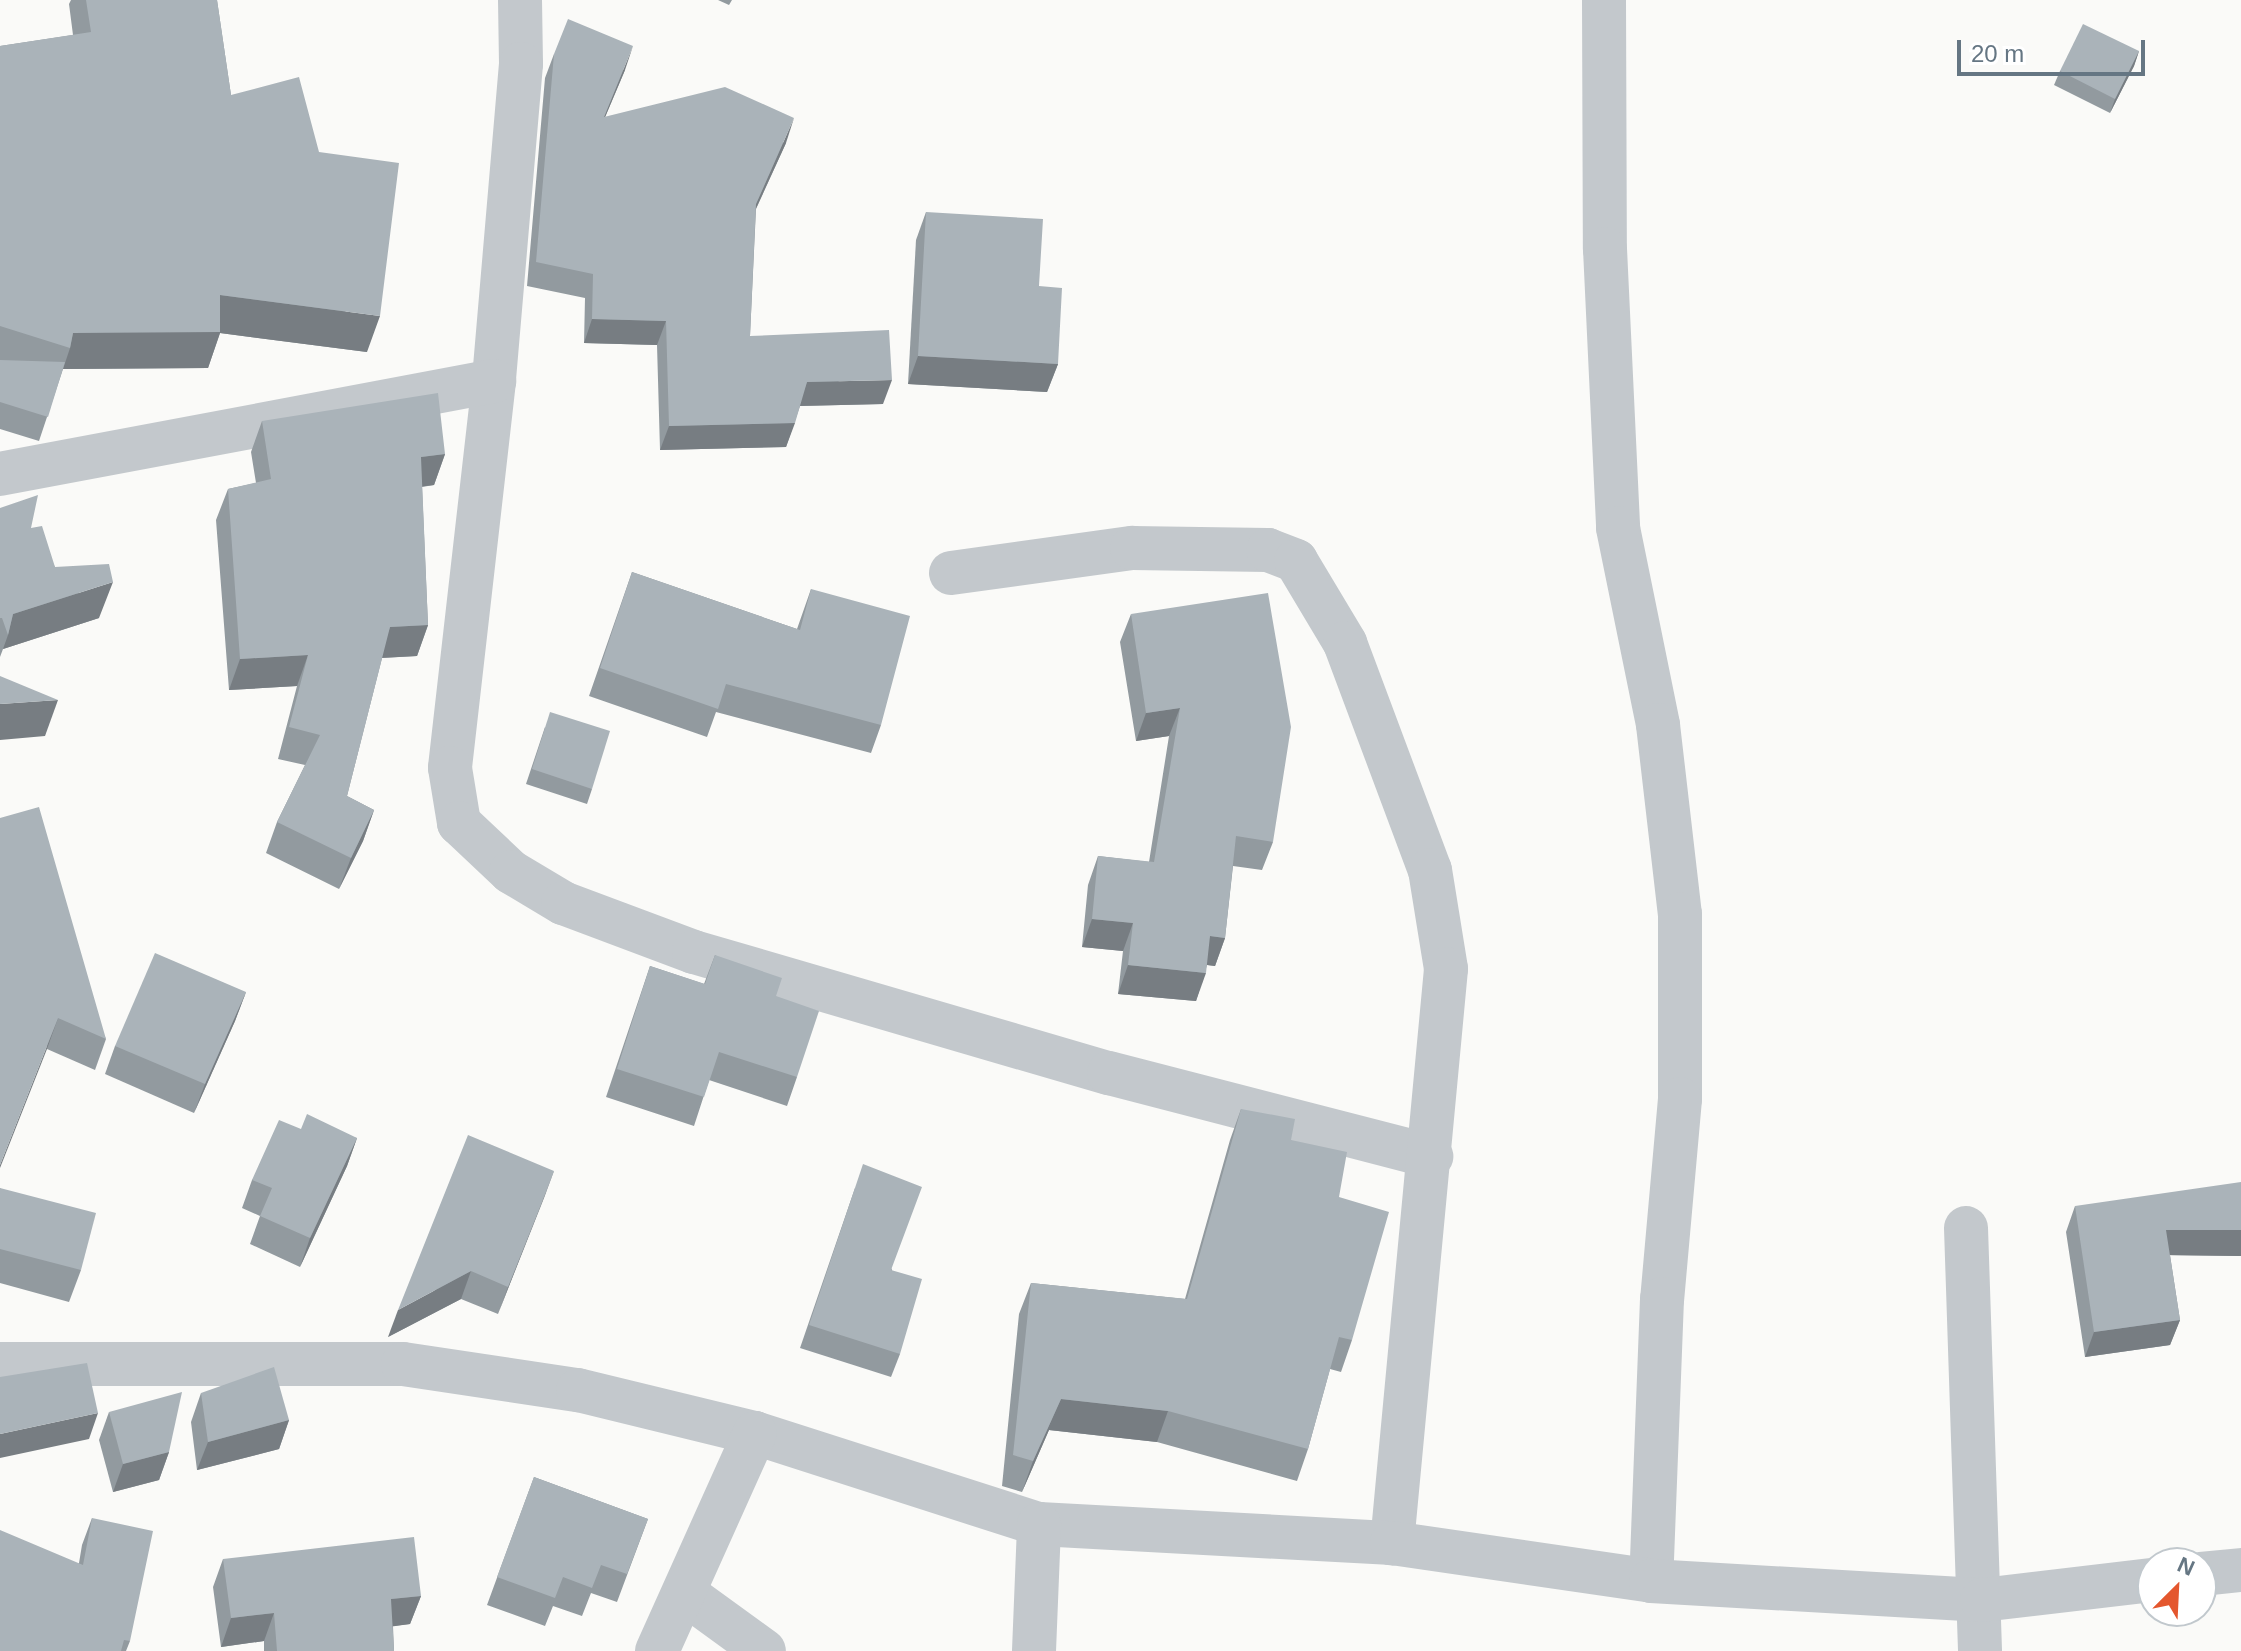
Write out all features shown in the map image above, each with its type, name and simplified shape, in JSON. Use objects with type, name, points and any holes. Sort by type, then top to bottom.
[{"type":"street","points":[[520,0],[521,64],[494,381],[450,768],[459,823],[479,848],[563,903],[694,952],[1109,1073],[1431,1156]]},
{"type":"street","points":[[1604,0],[1605,249],[1618,528],[1658,725],[1680,914],[1680,1099],[1662,1299],[1651,1581]]},
{"type":"street","points":[[0,474],[494,381]]},
{"type":"street","points":[[951,573],[1132,548],[1223,544],[1296,561],[1345,643],[1430,870],[1446,969],[1431,1156],[1409,1315],[1392,1543]]},
{"type":"street","points":[[1966,1228],[1982,1600],[1980,1651]]},
{"type":"street","points":[[0,1364],[403,1364],[578,1390],[755,1433],[1039,1524],[1392,1543],[1651,1581],[1982,1600],[2137,1582]]},
{"type":"street","points":[[657,1651],[687,1595],[755,1433]]},
{"type":"street","points":[[1034,1651],[1039,1524]]},
{"type":"street","points":[[2217,1572],[2241,1570]]},
{"type":"street","points":[[687,1595],[764,1651]]},
{"type":"building","points":[[86,0],[217,0],[231,95],[299,77],[319,152],[399,163],[380,316],[220,295],[220,332],[73,333],[70,348],[0,326],[0,46],[91,32]]},
{"type":"building","points":[[568,19],[633,46],[604,117],[725,87],[794,118],[756,204],[750,336],[889,330],[892,380],[807,382],[795,423],[669,426],[666,321],[592,319],[593,274],[536,262],[554,54]]},
{"type":"building","points":[[2083,24],[2139,51],[2115,99],[2060,71]]},
{"type":"building","points":[[926,212],[1043,219],[1039,286],[1062,288],[1058,364],[918,356]]},
{"type":"building","points":[[0,360],[65,362],[48,417],[0,402]]},
{"type":"building","points":[[438,393],[445,454],[421,457],[428,625],[390,627],[347,796],[374,810],[351,858],[277,822],[320,735],[289,727],[308,655],[240,659],[228,489],[271,479],[262,421]]},
{"type":"building","points":[[38,495],[31,528],[42,526],[55,567],[109,564],[113,582],[13,614],[8,635],[0,618],[0,508]]},
{"type":"building","points":[[632,572],[800,630],[811,589],[910,616],[881,725],[726,684],[718,709],[600,668]]},
{"type":"building","points":[[1268,593],[1291,727],[1273,842],[1236,836],[1225,938],[1210,936],[1206,973],[1128,965],[1133,923],[1092,919],[1098,856],[1154,862],[1180,708],[1146,713],[1131,614]]},
{"type":"building","points":[[0,676],[58,700],[0,704]]},
{"type":"building","points":[[550,712],[610,731],[592,789],[532,769]]},
{"type":"building","points":[[39,807],[106,1039],[58,1018],[0,1165],[0,818]]},
{"type":"building","points":[[155,953],[246,992],[205,1084],[115,1046]]},
{"type":"building","points":[[715,955],[782,978],[776,996],[819,1011],[797,1077],[719,1052],[704,1097],[617,1069],[650,966],[705,984]]},
{"type":"building","points":[[1241,1109],[1295,1119],[1291,1140],[1347,1152],[1339,1197],[1389,1212],[1352,1340],[1339,1337],[1308,1449],[1168,1411],[1061,1399],[1033,1461],[1013,1455],[1031,1283],[1187,1299]]},
{"type":"building","points":[[307,1114],[357,1138],[310,1238],[260,1216],[272,1188],[252,1180],[279,1120],[301,1129]]},
{"type":"building","points":[[468,1135],[554,1171],[508,1287],[471,1271],[398,1310]]},
{"type":"building","points":[[863,1164],[922,1187],[891,1270],[922,1279],[900,1354],[809,1325]]},
{"type":"building","points":[[2241,1182],[2241,1230],[2166,1230],[2180,1320],[2094,1332],[2075,1206]]},
{"type":"building","points":[[0,1188],[96,1213],[81,1270],[0,1249]]},
{"type":"building","points":[[87,1363],[98,1413],[0,1434],[0,1377]]},
{"type":"building","points":[[274,1367],[289,1420],[208,1442],[201,1393]]},
{"type":"building","points":[[182,1392],[169,1452],[123,1464],[109,1412]]},
{"type":"building","points":[[534,1477],[648,1519],[627,1574],[601,1565],[592,1588],[563,1577],[555,1598],[497,1577]]},
{"type":"building","points":[[92,1518],[153,1531],[130,1641],[124,1640],[121,1651],[0,1651],[0,1530],[83,1565]]},
{"type":"building","points":[[414,1537],[421,1596],[391,1599],[394,1651],[277,1651],[274,1613],[231,1618],[223,1559]]}]
